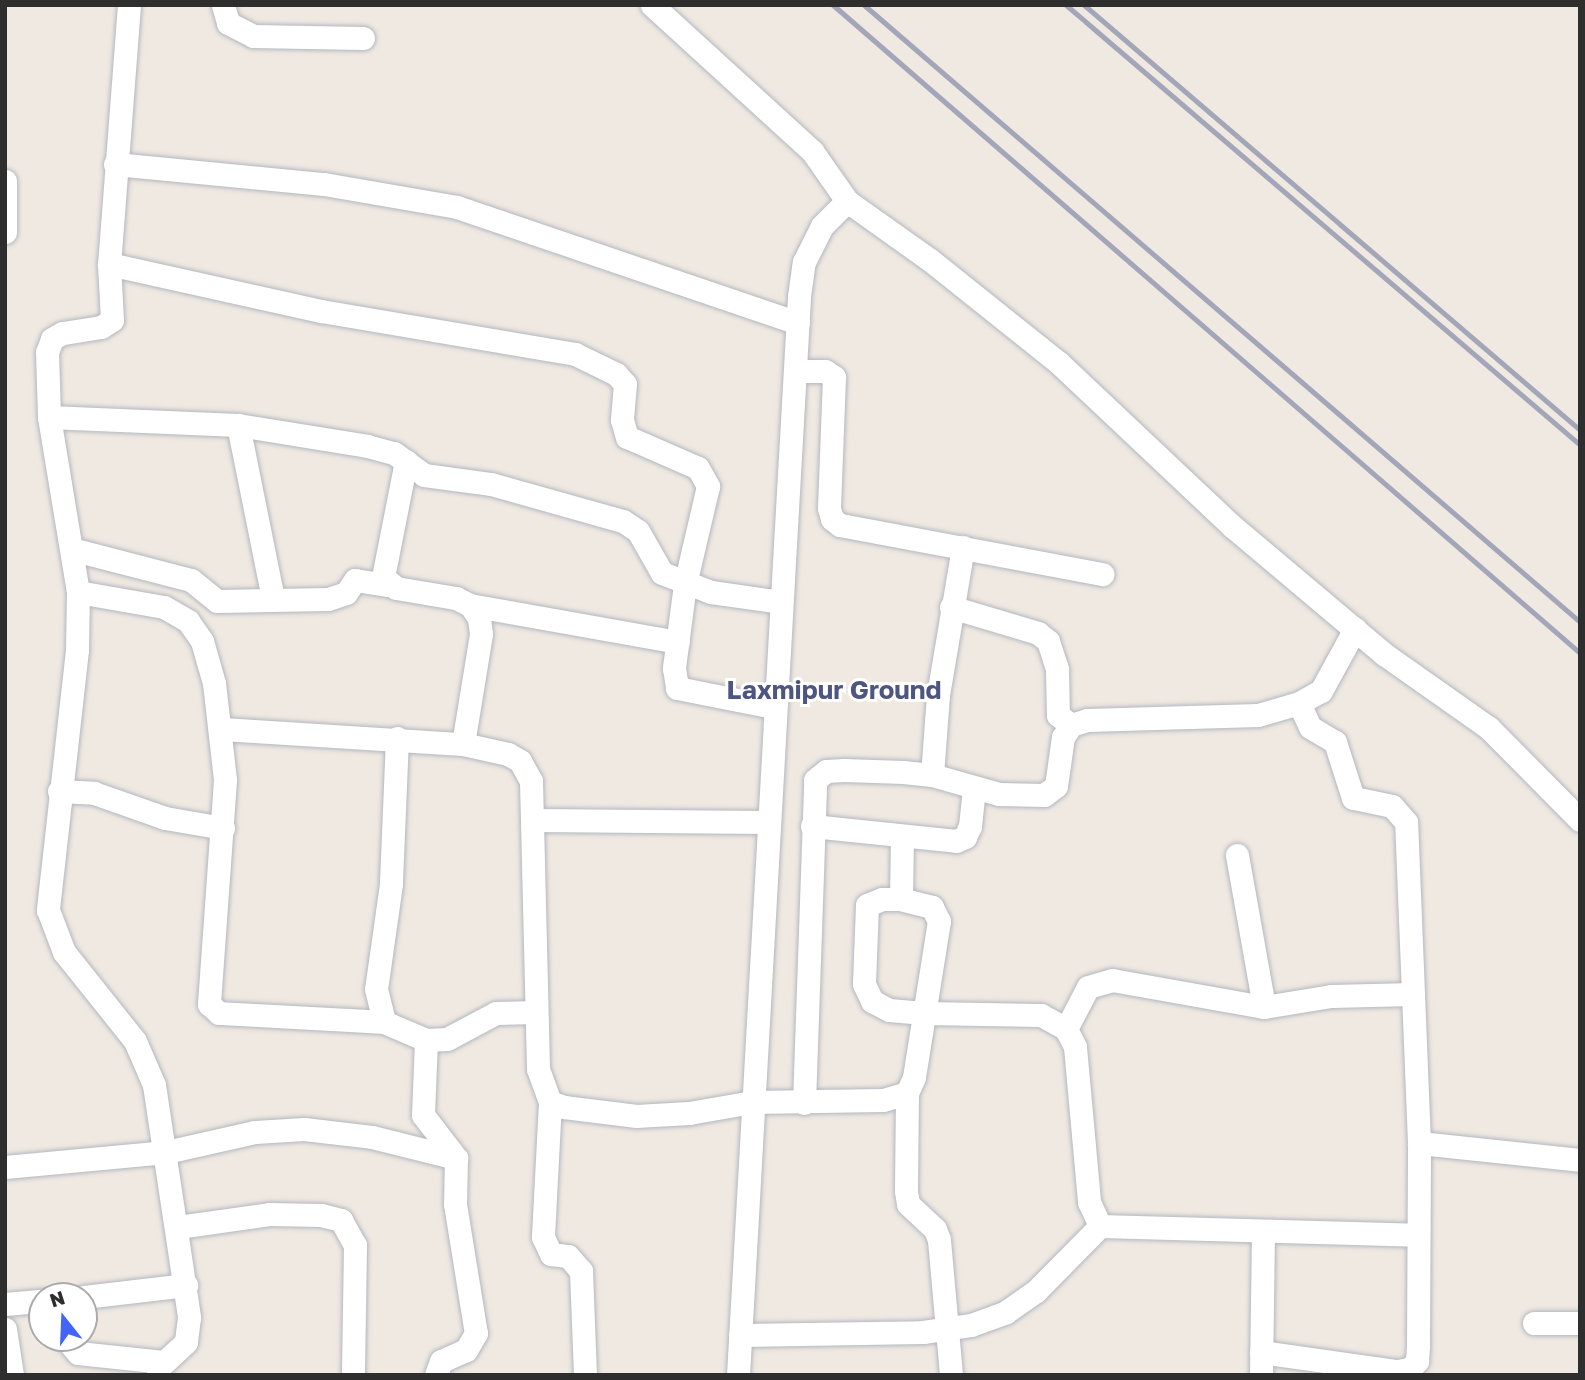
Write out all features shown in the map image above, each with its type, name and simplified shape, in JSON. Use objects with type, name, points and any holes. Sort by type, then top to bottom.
[{"type":"street","points":[[77,1352],[161,1368],[186,1342],[186,1284],[154,1085],[135,1041],[53,933],[49,897],[77,650],[78,592],[75,551],[48,416],[47,352],[52,339],[62,333],[108,325],[112,320],[109,264],[129,5]]},
{"type":"street","points":[[223,5],[228,23],[253,36],[363,38]]},
{"type":"street","points":[[652,5],[813,151],[847,201],[930,260],[1059,363],[1232,526],[1355,629],[1489,728],[1580,820]]},
{"type":"street","points":[[115,164],[324,184],[457,207],[798,323]]},
{"type":"street","points":[[5,181],[5,232]]},
{"type":"street","points":[[738,1375],[767,822],[798,323],[804,262],[822,226],[847,201]]},
{"type":"street","points":[[109,264],[321,311],[575,354],[616,374],[625,384],[622,420],[627,437],[698,468],[705,476],[708,486],[685,584],[678,642],[677,688],[774,707]]},
{"type":"street","points":[[797,371],[825,371],[834,377],[832,519],[840,525],[1102,574]]},
{"type":"street","points":[[48,416],[238,425],[367,446],[406,460],[424,475],[491,484],[631,524],[662,573],[685,584],[780,602]]},
{"type":"street","points":[[238,425],[273,598]]},
{"type":"street","points":[[387,585],[383,566],[406,460]]},
{"type":"street","points":[[932,775],[951,607],[963,547]]},
{"type":"street","points":[[75,551],[191,580],[217,601],[338,598],[362,579],[470,605],[678,642]]},
{"type":"street","points":[[78,592],[164,607],[188,621],[202,641],[222,729],[223,828],[209,1004],[219,1013],[384,1022],[426,1040],[447,1039],[496,1013],[536,1012]]},
{"type":"street","points":[[463,744],[481,634],[479,618],[470,605]]},
{"type":"street","points":[[951,607],[1038,633],[1048,641],[1057,669],[1058,715],[1071,726]]},
{"type":"street","points":[[793,1102],[812,827],[811,790],[815,780],[826,771],[932,775],[974,790],[1024,798],[1044,795],[1056,786],[1063,737],[1071,726],[1087,720],[1258,715],[1299,703],[1321,691],[1355,629]]},
{"type":"street","points":[[1263,1233],[1261,1363],[1410,1369],[1417,1361],[1418,1346],[1416,1234],[1419,1143],[1406,822],[1392,806],[1353,798],[1335,742],[1310,727],[1299,703]]},
{"type":"street","points":[[222,729],[463,744],[508,754],[520,761],[531,781],[538,1069],[550,1102],[544,1237],[551,1254],[568,1256],[581,1271],[586,1375]]},
{"type":"street","points":[[384,1022],[376,989],[391,884],[397,738]]},
{"type":"street","points":[[812,827],[957,841],[965,837],[974,790]]},
{"type":"street","points":[[59,791],[94,793],[164,818],[223,828]]},
{"type":"street","points":[[533,820],[767,822]]},
{"type":"street","points":[[901,899],[902,836]]},
{"type":"street","points":[[1237,855],[1264,1007]]},
{"type":"street","points":[[951,1375],[939,1240],[935,1228],[908,1205],[905,1191],[908,1093],[924,1013],[939,921],[932,907],[901,899],[882,899],[867,905],[864,984],[872,1001],[889,1010],[924,1013],[1041,1015],[1066,1029],[1076,1047],[1090,1202],[1100,1226]]},
{"type":"street","points":[[1066,1029],[1088,987],[1112,980],[1264,1007],[1331,996],[1413,994]]},
{"type":"street","points":[[426,1040],[423,1115],[456,1158],[455,1204],[476,1333],[466,1350],[440,1361],[436,1375]]},
{"type":"street","points":[[550,1102],[636,1116],[752,1102],[883,1100],[908,1093]]},
{"type":"street","points":[[5,1167],[166,1152],[255,1132],[304,1129],[372,1137],[456,1158]]},
{"type":"street","points":[[1419,1143],[1580,1160]]},
{"type":"street","points":[[178,1227],[269,1214],[321,1214],[341,1220],[355,1245],[353,1375]]},
{"type":"street","points":[[740,1335],[945,1329],[1006,1312],[1063,1267],[1100,1226]]},
{"type":"street","points":[[1100,1226],[1263,1233],[1416,1234]]},
{"type":"street","points":[[98,1295],[186,1284]]},
{"type":"street","points":[[5,1304],[28,1302]]},
{"type":"street","points":[[1534,1323],[1580,1323]]},
{"type":"street","points":[[5,1329],[12,1375]]},
{"type":"railway","points":[[833,5],[1580,653]]},
{"type":"railway","points":[[864,5],[1580,622]]},
{"type":"railway","points":[[1066,5],[1580,445]]},
{"type":"railway","points":[[1084,5],[1580,430]]},
{"type":"district","name":"Laxmipur Ground","points":[[834,690]]}]
